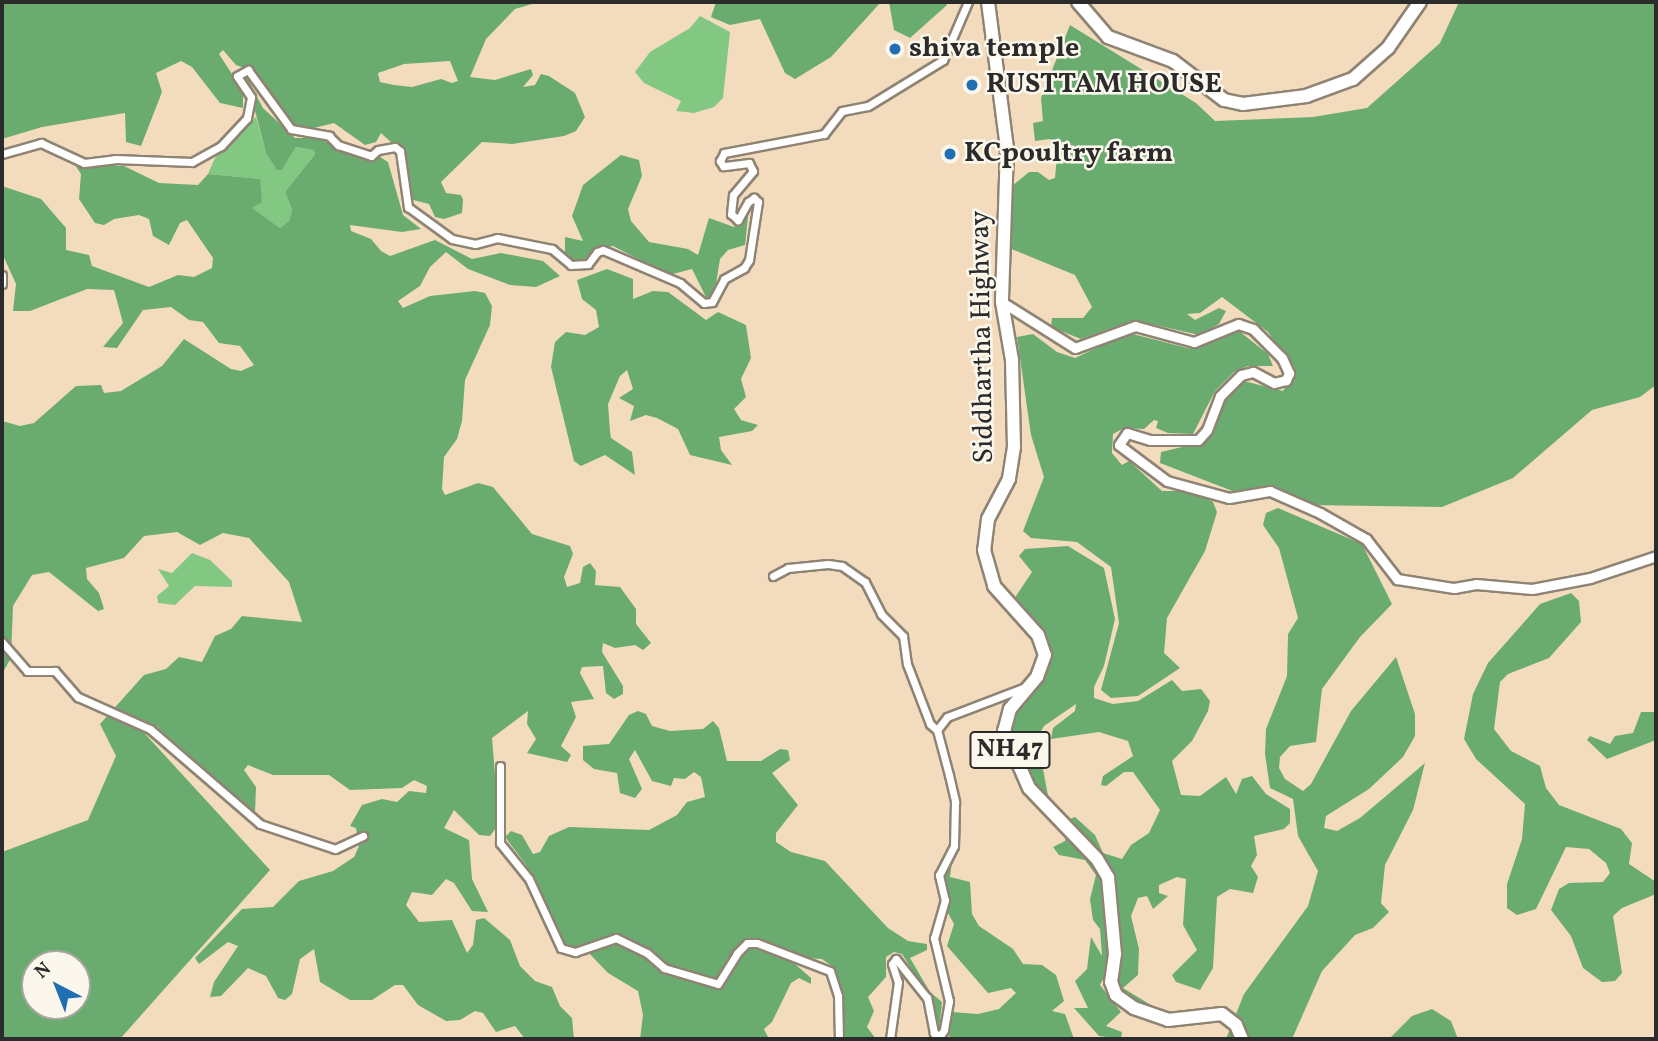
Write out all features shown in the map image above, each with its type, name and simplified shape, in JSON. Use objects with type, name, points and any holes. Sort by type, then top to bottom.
[{"type":"highway","name":"Siddhartha Highway","points":[[988,2],[1007,148],[1002,302],[1012,360],[1014,459],[1009,479],[988,519],[984,550],[994,586],[1043,645],[1044,662],[1030,686],[1010,709],[1004,731],[1029,788],[1097,859],[1108,877],[1114,992],[1128,1005],[1160,1019],[1222,1014],[1236,1025],[1242,1039]]},
{"type":"highway","points":[[1078,2],[1108,37],[1173,61],[1217,96],[1237,104],[1306,96],[1353,79],[1388,48],[1420,2]]},
{"type":"street","points":[[2,154],[41,143],[84,163],[115,159],[192,162],[221,146],[247,118],[251,97],[237,76],[247,70],[291,129],[329,136],[338,145],[371,156],[378,150],[394,147],[400,151],[408,206],[452,239],[475,244],[497,238],[552,249],[571,265],[588,264],[597,251],[603,250],[680,283],[704,303],[712,302],[724,279],[744,268],[749,260],[758,202],[754,198],[748,202],[738,220],[731,214],[733,195],[753,171],[749,163],[723,166],[720,161],[724,153],[824,135],[842,111],[868,106],[943,60],[968,2]]},
{"type":"street","points":[[2,275],[2,284]]},
{"type":"street","points":[[1002,302],[1075,348],[1135,327],[1194,342],[1238,324],[1253,329],[1282,358],[1289,373],[1286,380],[1274,383],[1246,373],[1220,396],[1200,438],[1150,440],[1127,433],[1120,438],[1120,447],[1167,481],[1229,498],[1270,491],[1320,513],[1366,539],[1397,579],[1454,588],[1476,584],[1532,589],[1590,578],[1656,556]]},
{"type":"street","points":[[773,576],[788,568],[828,564],[842,566],[864,582],[881,614],[902,636],[919,697],[937,730],[955,808],[954,849],[939,875],[944,900],[934,938],[949,1005],[943,1034],[938,1035],[927,998],[903,964],[894,960],[898,982],[890,1039]]},
{"type":"street","points":[[2,642],[27,671],[55,671],[78,697],[150,729],[260,824],[335,849],[363,836]]},
{"type":"street","points":[[937,730],[947,717],[1030,686]]},
{"type":"street","points":[[500,766],[500,843],[530,882],[561,948],[575,952],[616,938],[647,953],[664,968],[718,984],[737,953],[749,942],[757,943],[793,959],[828,968],[838,996],[839,1039]]},
{"type":"green space","points":[[2,2],[539,2],[515,9],[486,39],[470,77],[495,80],[531,69],[533,75],[523,87],[535,85],[541,74],[549,76],[575,93],[585,117],[576,131],[564,136],[512,144],[482,142],[441,182],[446,193],[461,195],[463,200],[462,213],[444,219],[435,217],[429,204],[413,200],[407,187],[407,157],[381,133],[376,142],[365,145],[334,123],[310,129],[294,124],[257,73],[236,65],[223,50],[219,54],[243,91],[243,108],[220,103],[192,67],[181,61],[156,73],[162,92],[141,146],[126,142],[125,113],[42,127],[2,139]],"holes":[[[450,61],[458,81],[452,83],[441,79],[412,87],[380,82],[378,73],[404,64]]]},
{"type":"green space","points":[[716,2],[881,2],[831,57],[795,79],[785,73],[760,19],[730,25],[711,17]]},
{"type":"green space","points":[[889,2],[946,2],[947,5],[910,38],[894,30]]},
{"type":"green space","points":[[1459,2],[1656,2],[1656,385],[1640,397],[1592,410],[1513,478],[1442,507],[1308,505],[1274,485],[1235,492],[1160,463],[1161,452],[1207,441],[1224,399],[1244,381],[1283,391],[1292,377],[1287,358],[1268,332],[1222,297],[1200,313],[1187,314],[1195,320],[1219,308],[1226,311],[1219,324],[1199,335],[1134,320],[1081,339],[1051,327],[1052,318],[1083,318],[1092,307],[1075,275],[1009,248],[1012,186],[1029,172],[1038,172],[1049,180],[1055,178],[1058,145],[1050,139],[1035,141],[1033,123],[1043,121],[1041,98],[1070,25],[1196,103],[1215,121],[1313,117],[1367,108],[1440,43]]},
{"type":"green space","points":[[700,16],[730,32],[723,98],[714,107],[694,113],[676,111],[681,101],[644,83],[635,72],[650,52],[690,28]]},
{"type":"green space","points":[[246,76],[263,108],[295,138],[317,138],[362,158],[380,157],[388,162],[403,215],[421,229],[402,232],[350,225],[351,231],[371,239],[381,251],[390,256],[435,240],[472,259],[501,253],[543,261],[560,276],[536,287],[510,285],[468,269],[446,252],[430,267],[420,286],[398,301],[403,308],[430,296],[475,291],[485,293],[492,306],[490,325],[465,380],[462,421],[457,439],[444,457],[442,489],[445,495],[478,483],[493,487],[532,534],[570,546],[573,554],[564,577],[567,587],[580,583],[583,567],[590,563],[596,571],[595,585],[620,587],[636,609],[636,624],[651,643],[643,650],[635,645],[615,648],[603,643],[602,652],[623,686],[623,694],[614,699],[606,693],[603,666],[582,667],[580,673],[594,699],[571,702],[576,717],[561,746],[571,755],[567,762],[527,753],[536,739],[527,724],[528,711],[492,738],[499,824],[490,836],[479,835],[454,810],[444,828],[469,840],[472,879],[488,912],[472,911],[454,883],[446,879],[432,895],[412,892],[406,905],[419,922],[452,920],[467,953],[473,945],[476,920],[484,918],[510,940],[520,966],[535,981],[552,987],[560,1006],[572,1018],[574,1039],[525,1039],[515,1026],[496,1032],[483,1013],[475,1011],[460,1020],[446,1021],[418,1005],[403,985],[395,985],[372,1000],[350,1000],[320,982],[314,949],[300,959],[292,994],[285,1000],[278,998],[266,976],[248,968],[221,996],[210,997],[214,982],[238,946],[228,942],[199,964],[195,958],[242,909],[273,907],[299,881],[333,871],[354,857],[359,846],[356,828],[350,826],[362,805],[382,799],[397,802],[409,791],[426,793],[427,786],[414,780],[402,788],[350,790],[329,775],[273,775],[248,765],[244,770],[256,787],[255,812],[251,814],[168,741],[158,727],[125,712],[270,870],[120,1039],[2,1039],[2,852],[88,820],[116,756],[100,724],[144,675],[166,669],[179,657],[202,662],[215,636],[231,629],[242,616],[302,622],[289,582],[249,538],[223,533],[200,545],[177,532],[144,536],[124,558],[86,568],[87,579],[99,593],[104,609],[98,611],[49,572],[32,575],[13,606],[11,658],[2,674],[2,421],[20,426],[34,423],[76,386],[101,385],[104,393],[121,391],[162,366],[184,339],[231,369],[241,371],[254,365],[240,346],[219,343],[203,322],[189,320],[171,307],[143,310],[117,348],[103,347],[123,323],[114,290],[87,289],[30,311],[13,311],[16,284],[2,253],[2,186],[41,199],[66,228],[66,250],[89,255],[92,266],[149,287],[178,275],[194,277],[212,268],[213,258],[187,220],[180,223],[169,245],[153,236],[149,219],[139,215],[114,219],[104,225],[95,223],[79,199],[81,174],[75,165],[124,166],[159,183],[198,185],[208,174],[260,179],[262,202],[252,208],[280,228],[289,221],[292,210],[285,192],[315,154],[313,150],[296,147],[282,170],[277,170],[266,153]]},
{"type":"green space","points":[[256,117],[266,153],[282,170],[296,147],[313,150],[315,154],[285,192],[292,210],[289,221],[280,228],[251,208],[260,179],[208,174],[215,158]]},
{"type":"green space","points":[[621,155],[639,160],[642,176],[628,209],[631,221],[649,242],[688,249],[698,255],[709,218],[734,227],[742,222],[749,208],[745,245],[728,250],[720,259],[715,290],[707,299],[692,269],[669,275],[613,246],[595,249],[582,262],[573,263],[565,256],[565,237],[583,241],[572,216],[583,185]]},
{"type":"green space","points":[[607,269],[633,279],[633,299],[653,291],[668,292],[706,320],[718,312],[746,325],[751,358],[741,379],[746,397],[734,409],[741,420],[758,425],[752,431],[719,437],[721,450],[732,465],[690,455],[678,429],[657,418],[646,415],[630,421],[634,406],[619,398],[633,389],[627,370],[620,376],[608,404],[610,431],[611,438],[632,452],[635,475],[605,455],[581,466],[574,461],[551,367],[555,342],[566,332],[585,335],[599,327],[596,310],[582,299],[577,280]]},
{"type":"green space","points":[[1239,331],[1268,354],[1273,366],[1248,366],[1234,372],[1215,391],[1193,434],[1168,433],[1156,428],[1158,421],[1154,420],[1144,429],[1124,428],[1113,434],[1112,453],[1122,465],[1129,461],[1162,491],[1194,491],[1213,502],[1217,512],[1205,551],[1167,618],[1164,653],[1180,668],[1138,696],[1111,698],[1101,690],[1119,623],[1111,567],[1077,542],[1031,538],[1023,531],[1044,477],[1031,435],[1017,337],[1033,334],[1057,352],[1075,358],[1129,333],[1191,349]]},
{"type":"green space","points":[[1278,508],[1362,544],[1392,604],[1360,637],[1322,689],[1316,742],[1290,746],[1280,757],[1279,768],[1285,779],[1303,791],[1311,784],[1351,711],[1396,657],[1415,714],[1415,736],[1403,757],[1369,789],[1326,816],[1324,828],[1337,831],[1360,818],[1425,763],[1413,810],[1385,865],[1381,903],[1389,912],[1373,928],[1355,935],[1322,971],[1292,1039],[1226,1039],[1244,994],[1308,906],[1318,871],[1298,836],[1293,799],[1270,788],[1265,754],[1266,729],[1287,676],[1288,634],[1298,618],[1279,548],[1263,525],[1266,513]]},
{"type":"green space","points":[[1068,546],[1104,568],[1115,619],[1104,666],[1094,687],[1094,698],[1113,704],[1138,701],[1172,680],[1182,691],[1201,689],[1210,701],[1208,711],[1192,741],[1172,761],[1181,795],[1200,796],[1226,777],[1236,794],[1242,779],[1252,776],[1266,794],[1290,809],[1290,823],[1284,829],[1254,836],[1257,855],[1251,866],[1258,877],[1253,893],[1230,889],[1217,897],[1213,968],[1200,990],[1176,982],[1172,975],[1197,950],[1183,925],[1186,879],[1177,877],[1159,885],[1159,893],[1168,896],[1153,909],[1147,896],[1138,898],[1131,916],[1139,949],[1138,975],[1123,988],[1164,1013],[1127,1003],[1116,983],[1118,976],[1108,970],[1100,985],[1121,1012],[1106,1026],[1122,1032],[1121,1039],[1099,1036],[1074,1008],[1088,1008],[1075,981],[1087,969],[1091,937],[1102,956],[1100,929],[1093,920],[1090,899],[1096,875],[1085,860],[1059,855],[1053,847],[1065,841],[1067,820],[1075,817],[1095,835],[1103,853],[1122,859],[1131,845],[1149,833],[1160,810],[1133,772],[1124,772],[1106,786],[1101,785],[1103,776],[1133,756],[1128,741],[1099,732],[1051,739],[1053,728],[1075,711],[1076,704],[1044,726],[1035,742],[1034,757],[1043,769],[1049,801],[1036,795],[1007,723],[1047,659],[1014,599],[1032,572],[1019,556],[1025,549]]},
{"type":"green space","points":[[192,553],[210,560],[232,581],[232,587],[195,586],[175,605],[158,603],[157,596],[169,586],[158,569],[172,573]]},
{"type":"green space","points":[[1571,593],[1579,601],[1581,622],[1549,658],[1508,674],[1500,682],[1494,729],[1511,751],[1540,766],[1546,788],[1559,805],[1621,829],[1632,843],[1629,864],[1656,882],[1656,894],[1622,908],[1613,916],[1622,973],[1615,981],[1602,982],[1583,968],[1571,936],[1551,910],[1559,889],[1569,883],[1603,882],[1610,873],[1606,863],[1589,849],[1566,847],[1536,909],[1517,915],[1507,908],[1507,884],[1522,839],[1525,804],[1476,759],[1464,739],[1473,694],[1488,663],[1540,604]]},
{"type":"green space","points":[[638,711],[646,714],[652,726],[670,731],[703,729],[713,721],[719,728],[727,761],[761,761],[780,749],[788,750],[790,760],[772,773],[798,805],[776,833],[776,842],[791,852],[825,861],[888,928],[908,941],[927,944],[927,950],[910,958],[930,992],[942,1002],[939,1031],[930,997],[902,954],[894,952],[886,957],[886,977],[868,997],[874,1011],[867,1027],[876,1039],[842,1039],[841,995],[833,967],[822,959],[805,958],[795,964],[811,978],[811,984],[799,978],[791,983],[772,1022],[764,1029],[769,1039],[640,1039],[643,1015],[638,991],[608,973],[586,950],[614,940],[651,959],[654,954],[616,933],[573,949],[565,947],[556,938],[527,866],[505,837],[511,831],[522,835],[533,854],[540,852],[549,836],[569,827],[649,830],[677,815],[687,802],[705,797],[701,777],[694,772],[685,779],[674,778],[671,786],[652,781],[635,750],[629,759],[642,789],[635,798],[620,793],[617,773],[594,769],[583,760],[583,746],[609,744],[629,715]]},
{"type":"green space","points":[[1641,712],[1656,712],[1656,740],[1607,759],[1587,740],[1590,736],[1610,744],[1615,736],[1633,733]]},
{"type":"green space","points":[[952,861],[950,877],[970,882],[972,914],[979,926],[1013,949],[1023,964],[1042,965],[1056,975],[1064,1001],[1052,1011],[1065,1014],[1074,1039],[949,1037],[952,1012],[978,1014],[999,1009],[1016,993],[1011,988],[988,993],[947,946],[954,924],[948,913],[942,877]]},
{"type":"green space","points":[[1432,1009],[1451,1021],[1458,1039],[1389,1039],[1412,1016]]},
{"type":"place","name":"shiva temple","points":[[895,49]]},
{"type":"place","name":"RUSTTAM HOUSE","points":[[972,85]]},
{"type":"place","name":"KCpoultry farm","points":[[950,154]]}]
